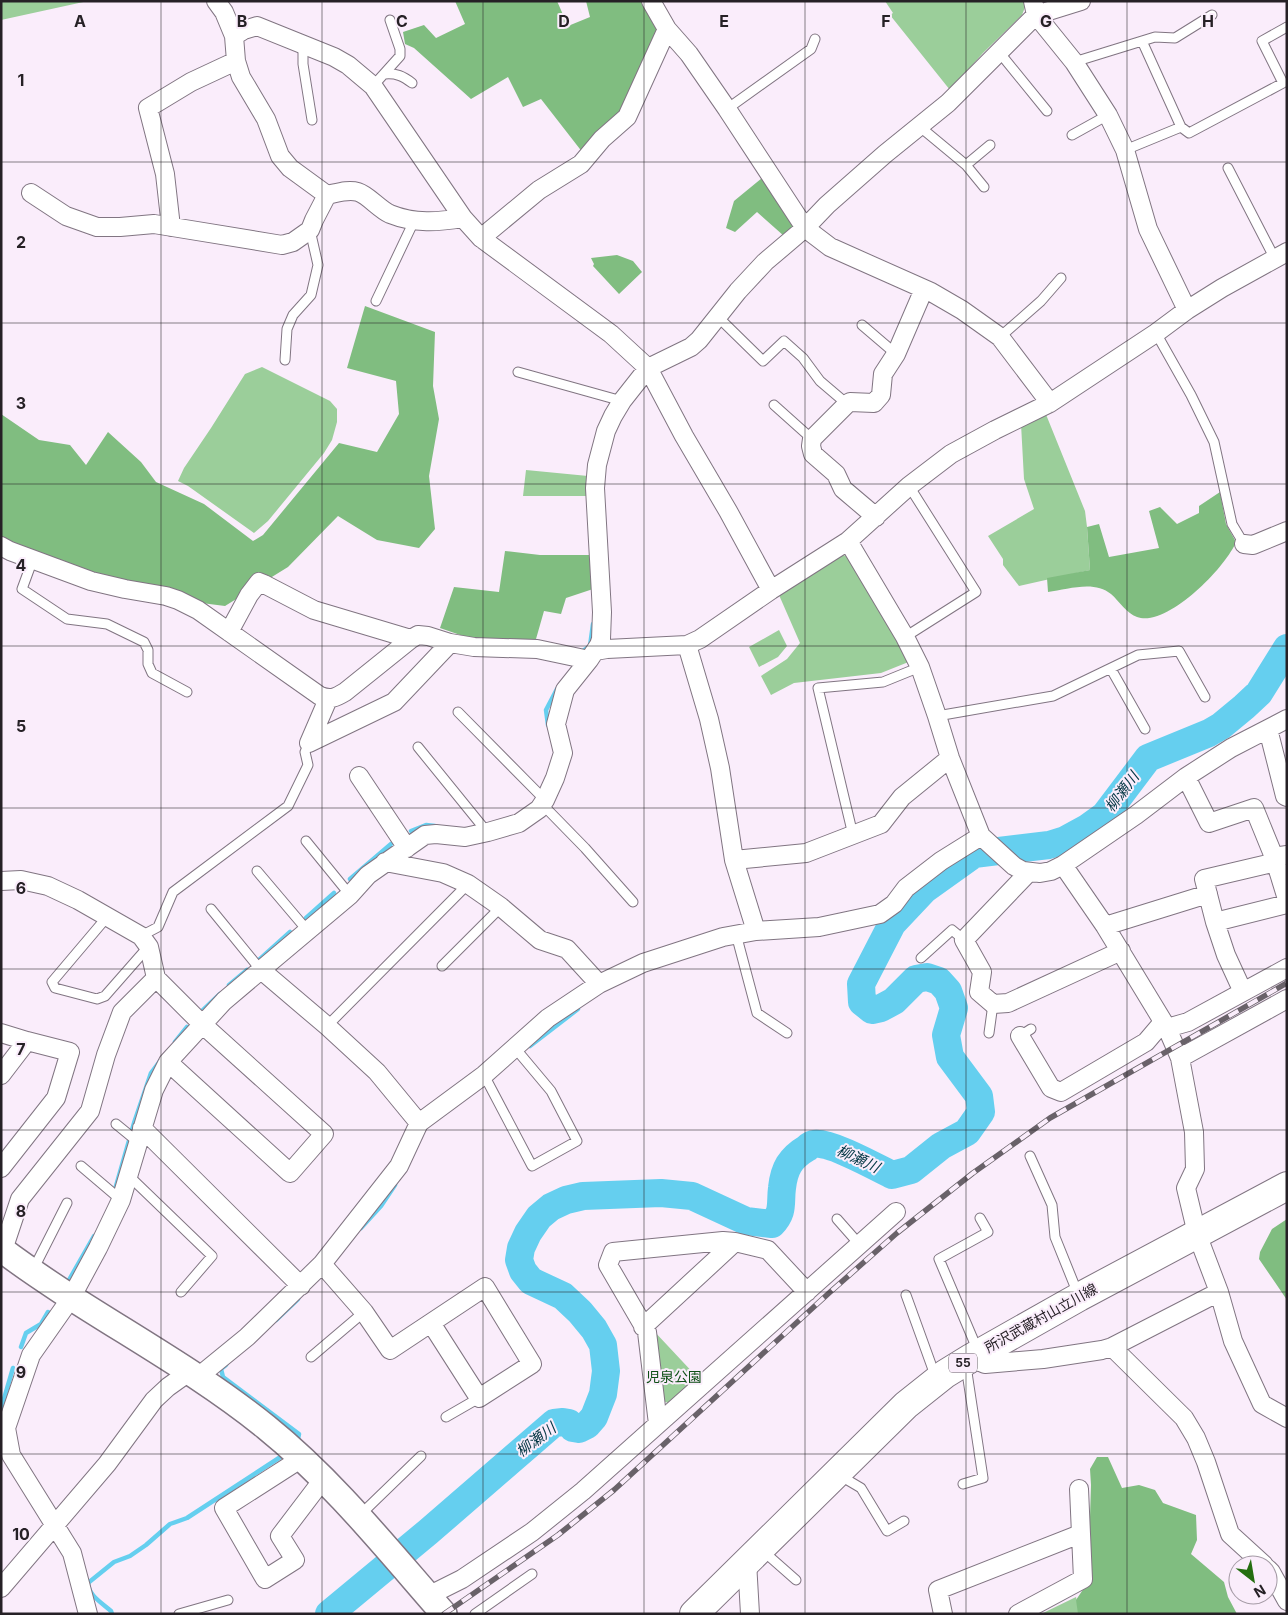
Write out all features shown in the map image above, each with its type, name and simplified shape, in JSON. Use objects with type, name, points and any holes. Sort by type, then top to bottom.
[{"type":"main road","name":"所沢武蔵村山立川線","points":[[694,1614],[906,1405],[937,1381],[972,1357],[1079,1297],[1287,1186]]},
{"type":"street","points":[[216,1],[224,12],[234,36],[236,61],[241,76],[266,119],[280,156],[290,168],[327,195],[347,191],[359,192],[390,214],[414,221],[430,222],[464,218]]},
{"type":"street","points":[[88,1614],[72,1553],[11,1455],[4,1430],[31,1355],[71,1298],[121,1200],[154,1090],[168,1062],[224,1001],[350,895],[368,875],[385,862],[425,835],[473,836],[519,823],[539,810],[555,778],[563,753],[556,724],[565,690],[592,656],[601,638],[602,612],[595,488],[597,465],[606,431],[622,401],[648,368],[690,347],[699,340],[738,291],[765,262],[805,228],[827,205],[884,154],[948,103],[999,52],[1035,8],[1081,1]]},
{"type":"street","points":[[653,2],[667,29],[689,54],[805,228],[830,247],[924,289],[962,310],[1000,337],[1050,403]]},
{"type":"street","points":[[1035,8],[1074,62],[1108,115],[1125,150],[1148,228],[1187,310]]},
{"type":"street","points":[[234,36],[244,30],[257,26],[334,57],[379,80],[464,218],[481,238],[611,334],[648,368],[771,590]]},
{"type":"street","points":[[481,238],[539,190],[581,164],[602,139],[627,117],[667,29]]},
{"type":"street","points":[[170,227],[165,174],[148,108],[191,82],[236,61]]},
{"type":"street","points":[[31,193],[66,216],[97,227],[154,224],[282,244],[293,242],[310,230],[327,195]]},
{"type":"street","points":[[1,546],[91,581],[178,600],[198,610],[320,696],[328,699],[334,699],[345,692],[418,635],[474,647],[537,649],[592,656],[607,649],[687,645],[700,639],[771,590],[848,541],[909,486],[951,454],[1050,403],[1156,333],[1187,310],[1281,255]]},
{"type":"street","points":[[876,517],[843,489],[836,474],[813,454],[812,439],[846,404],[850,402],[874,403],[881,395],[883,374],[896,354],[924,289]]},
{"type":"street","points":[[1244,544],[1253,544],[1287,531]]},
{"type":"street","points":[[848,541],[905,637],[920,667],[950,758],[984,839],[1021,869],[1051,871],[1063,865],[1136,815],[1186,777],[1231,748],[1287,719]]},
{"type":"street","points":[[229,632],[249,595],[259,582],[314,610],[411,640]]},
{"type":"street","points":[[309,743],[394,702],[450,643]]},
{"type":"street","points":[[687,645],[709,719],[720,768],[734,860],[756,931]]},
{"type":"street","points":[[309,743],[328,699]]},
{"type":"street","points":[[1268,730],[1285,796],[1287,797]]},
{"type":"street","points":[[734,860],[806,853],[881,824],[902,798],[950,758]]},
{"type":"street","points":[[359,776],[407,848]]},
{"type":"street","points":[[1186,777],[1209,823],[1254,808],[1279,858],[1287,899]]},
{"type":"street","points":[[1,1588],[107,1464],[154,1400],[168,1387],[194,1375],[248,1337],[322,1264],[399,1166],[419,1123],[484,1075],[548,1018],[598,984],[643,963],[723,937],[756,931],[818,927],[880,914],[894,904],[906,888],[941,861],[984,839]]},
{"type":"street","points":[[1243,992],[1226,955],[1204,879],[1279,858]]},
{"type":"street","points":[[385,862],[443,873],[468,884],[501,907],[540,940],[567,949],[598,984]]},
{"type":"street","points":[[1063,865],[1105,926],[1165,1025],[1180,1058],[1194,1132],[1195,1168],[1186,1188],[1197,1234],[1219,1292],[1233,1341],[1262,1404],[1287,1418]]},
{"type":"street","points":[[1021,869],[964,940],[982,972],[979,992],[993,1004],[1008,1003],[1120,951]]},
{"type":"street","points":[[1,881],[21,880],[48,886],[107,916],[145,942],[156,978],[202,1024],[324,1134],[290,1172],[168,1062]]},
{"type":"street","points":[[1105,926],[1208,894]]},
{"type":"street","points":[[1215,922],[1287,904]]},
{"type":"street","points":[[1025,1033],[1051,1088],[1061,1092],[1146,1042],[1165,1025],[1188,1022],[1287,968]]},
{"type":"street","points":[[260,969],[377,1072],[419,1123]]},
{"type":"street","points":[[156,978],[122,1012],[106,1055],[90,1111],[20,1199],[2,1250],[71,1298],[194,1375],[264,1426],[324,1478],[428,1596],[462,1579],[532,1532],[583,1492],[896,1212]]},
{"type":"street","points":[[1180,1058],[1287,999]]},
{"type":"street","points":[[1,1033],[70,1052],[56,1098],[1,1168]]},
{"type":"street","points":[[1,1075],[27,1041]]},
{"type":"street","points":[[140,1135],[301,1286]]},
{"type":"street","points":[[658,1424],[647,1332],[608,1265],[614,1252],[723,1241],[735,1242],[768,1250],[807,1292]]},
{"type":"street","points":[[643,1326],[735,1242]]},
{"type":"street","points":[[322,1264],[364,1312],[390,1350],[485,1287],[532,1364],[479,1398],[431,1323]]},
{"type":"street","points":[[972,1357],[985,1364],[1043,1359],[1102,1350],[1112,1347],[1219,1292]]},
{"type":"street","points":[[1112,1347],[1184,1418],[1196,1438],[1206,1462],[1230,1534],[1253,1555]]},
{"type":"street","points":[[302,1458],[224,1508],[266,1579],[295,1560],[280,1536],[324,1478]]},
{"type":"street","points":[[1018,1614],[1083,1579],[1079,1489]]},
{"type":"street","points":[[943,1614],[938,1590],[1080,1534]]},
{"type":"street","points":[[750,1614],[754,1555]]},
{"type":"street","points":[[1278,1585],[1287,1601]]},
{"type":"lane","points":[[1074,62],[1142,41],[1155,38],[1175,38],[1212,15]]},
{"type":"lane","points":[[379,80],[400,56],[400,49],[390,20]]},
{"type":"lane","points":[[1142,41],[1181,127],[1189,133],[1285,82],[1262,41],[1287,27]]},
{"type":"lane","points":[[727,109],[811,49],[815,38]]},
{"type":"lane","points":[[303,46],[303,64],[312,120]]},
{"type":"lane","points":[[999,52],[1047,111]]},
{"type":"lane","points":[[379,80],[394,73],[403,76],[412,83]]},
{"type":"lane","points":[[1072,135],[1108,115]]},
{"type":"lane","points":[[919,126],[966,165],[984,187]]},
{"type":"lane","points":[[1125,150],[1181,127]]},
{"type":"lane","points":[[966,165],[990,145]]},
{"type":"lane","points":[[1228,168],[1281,255]]},
{"type":"lane","points":[[376,301],[414,221]]},
{"type":"lane","points":[[285,360],[287,329],[293,315],[311,295],[318,265],[310,230]]},
{"type":"lane","points":[[1000,337],[1040,301],[1061,278]]},
{"type":"lane","points":[[717,316],[763,361],[784,341],[802,358],[820,381],[846,404]]},
{"type":"lane","points":[[862,325],[896,354]]},
{"type":"lane","points":[[1156,333],[1192,395],[1214,442],[1232,524],[1244,544]]},
{"type":"lane","points":[[518,372],[622,401]]},
{"type":"lane","points":[[774,405],[812,439]]},
{"type":"lane","points":[[905,637],[976,592],[909,486]]},
{"type":"lane","points":[[33,559],[22,588],[67,618],[107,624],[144,642],[148,650],[148,664],[152,673],[187,692]]},
{"type":"lane","points":[[937,716],[1053,696],[1138,655],[1179,651],[1205,697]]},
{"type":"lane","points":[[853,835],[818,688],[883,682],[920,667]]},
{"type":"lane","points":[[1111,669],[1145,729]]},
{"type":"lane","points":[[458,712],[544,802],[633,902]]},
{"type":"lane","points":[[107,916],[52,982],[55,988],[96,1000],[106,996],[158,927],[173,892],[288,806],[308,765],[305,752],[309,743]]},
{"type":"lane","points":[[418,747],[488,832]]},
{"type":"lane","points":[[306,841],[350,895]]},
{"type":"lane","points":[[258,871],[307,930]]},
{"type":"lane","points":[[326,1026],[468,884]]},
{"type":"lane","points":[[442,966],[501,907]]},
{"type":"lane","points":[[211,909],[260,969]]},
{"type":"lane","points":[[921,958],[952,930],[964,940]]},
{"type":"lane","points":[[736,934],[757,1013],[787,1033]]},
{"type":"lane","points":[[989,1033],[993,1004]]},
{"type":"lane","points":[[484,1075],[532,1166],[577,1141],[551,1091],[515,1048]]},
{"type":"lane","points":[[116,1124],[140,1135]]},
{"type":"lane","points":[[1030,1156],[1052,1205],[1055,1237],[1079,1297]]},
{"type":"lane","points":[[81,1166],[121,1200]]},
{"type":"lane","points":[[129,1176],[212,1256],[181,1292]]},
{"type":"lane","points":[[32,1271],[67,1203]]},
{"type":"lane","points":[[963,1484],[983,1478],[972,1357],[939,1259],[988,1232],[980,1218]]},
{"type":"lane","points":[[837,1219],[860,1244]]},
{"type":"lane","points":[[906,1295],[937,1381]]},
{"type":"lane","points":[[311,1357],[364,1312]]},
{"type":"lane","points":[[446,1417],[479,1398]]},
{"type":"lane","points":[[359,1516],[421,1456]]},
{"type":"lane","points":[[837,1473],[861,1488],[887,1531],[904,1521]]},
{"type":"lane","points":[[754,1555],[796,1580]]},
{"type":"lane","points":[[475,1614],[532,1574]]},
{"type":"lane","points":[[179,1614],[228,1600]]},
{"type":"green space","points":[[1,1],[88,1],[1,20]]},
{"type":"green space","points":[[455,1],[557,1],[568,26],[590,17],[586,1],[651,1],[664,29],[631,110],[583,153],[541,99],[523,107],[508,77],[471,99],[414,48],[405,44],[403,32],[424,25],[436,38],[465,24]]},
{"type":"green space","points":[[885,1],[1027,2],[1022,15],[983,53],[950,90],[890,15],[893,13]]},
{"type":"green space","points":[[762,178],[794,223],[793,228],[784,236],[757,212],[735,232],[726,228],[734,201]]},
{"type":"green space","points":[[617,255],[633,261],[642,272],[619,294],[593,266],[591,258]]},
{"type":"green space","points":[[365,306],[435,332],[433,386],[439,419],[429,476],[435,529],[419,548],[377,540],[338,516],[288,567],[225,606],[84,588],[1,538],[1,414],[39,440],[70,445],[86,465],[108,432],[141,462],[156,482],[204,504],[253,541],[263,535],[339,443],[377,452],[399,414],[396,381],[347,368]]},
{"type":"green space","points":[[262,367],[330,401],[337,409],[337,422],[332,440],[324,453],[268,521],[254,533],[188,486],[178,481],[184,468],[245,374]]},
{"type":"green space","points":[[1045,412],[1085,511],[1090,570],[1019,586],[1003,565],[1003,559],[988,536],[1034,509],[1024,479],[1021,424]]},
{"type":"green space","points":[[526,470],[588,476],[586,496],[523,496]]},
{"type":"green space","points":[[1220,492],[1226,524],[1236,542],[1221,566],[1179,605],[1149,618],[1137,617],[1126,610],[1111,594],[1097,587],[1089,586],[1048,592],[1047,578],[1090,570],[1087,527],[1099,524],[1109,557],[1159,548],[1149,511],[1160,507],[1177,524],[1199,513],[1199,506]]},
{"type":"green space","points":[[505,551],[540,555],[591,555],[593,589],[566,598],[561,614],[544,611],[536,639],[504,640],[466,637],[440,628],[454,587],[499,592]]},
{"type":"green space","points":[[841,555],[849,556],[911,661],[881,673],[794,683],[771,695],[761,676],[787,659],[800,643],[779,595]]},
{"type":"green space","points":[[779,630],[787,646],[778,657],[759,667],[749,647]]},
{"type":"green space","points":[[1287,1219],[1287,1300],[1259,1259],[1260,1252],[1272,1229]]},
{"type":"green space","name":"児泉公園","points":[[653,1330],[697,1377],[668,1403],[663,1401]]},
{"type":"green space","points":[[1097,1457],[1108,1457],[1122,1488],[1139,1485],[1155,1490],[1163,1503],[1196,1515],[1197,1540],[1191,1554],[1224,1582],[1228,1605],[1232,1605],[1237,1614],[1078,1614],[1076,1600],[1088,1582],[1090,1469]]},
{"type":"green space","points":[[1076,1597],[1080,1614],[1041,1614]]},
{"type":"waterway","points":[[581,652],[590,646],[593,624]]},
{"type":"waterway","name":"柳瀬川","points":[[329,1614],[428,1532],[554,1423],[569,1423],[573,1428],[579,1429],[587,1425],[594,1417],[603,1394],[606,1371],[603,1345],[594,1329],[580,1312],[563,1296],[531,1281],[523,1271],[519,1260],[521,1248],[539,1217],[551,1207],[566,1200],[583,1196],[661,1193],[692,1196],[746,1221],[772,1224],[780,1211],[781,1193],[786,1170],[796,1156],[813,1144],[821,1144],[841,1150],[892,1175],[911,1170],[941,1146],[967,1132],[981,1112],[979,1096],[950,1057],[946,1035],[954,1008],[948,991],[939,981],[927,977],[916,979],[894,1001],[881,1008],[872,1010],[862,1002],[861,984],[892,924],[925,889],[974,854],[1049,845],[1065,840],[1087,828],[1105,815],[1148,758],[1209,733],[1221,726],[1244,707],[1259,693],[1287,648]]},
{"type":"waterway","points":[[548,725],[546,710],[557,689]]},
{"type":"waterway","points":[[411,831],[426,825],[435,826]]},
{"type":"waterway","points":[[350,879],[391,844]]},
{"type":"waterway","points":[[306,918],[334,893]]},
{"type":"waterway","points":[[260,959],[290,932]]},
{"type":"waterway","points":[[229,985],[247,970]]},
{"type":"waterway","points":[[201,1012],[220,994]]},
{"type":"waterway","points":[[530,1046],[578,1009]]},
{"type":"waterway","points":[[175,1042],[187,1027]]},
{"type":"waterway","points":[[114,1193],[134,1123],[151,1073],[160,1061]]},
{"type":"waterway","points":[[361,1228],[381,1206],[395,1185]]},
{"type":"waterway","points":[[69,1280],[94,1236]]},
{"type":"waterway","points":[[276,1320],[298,1299]]},
{"type":"waterway","points":[[21,1347],[26,1333],[41,1324],[48,1312]]},
{"type":"waterway","points":[[226,1365],[221,1369],[223,1377],[299,1434],[298,1439]]},
{"type":"waterway","points":[[1,1409],[13,1368]]},
{"type":"waterway","points":[[112,1614],[93,1595],[88,1583],[114,1562],[130,1556],[146,1545],[170,1524],[187,1518],[282,1456]]},
{"type":"railway","points":[[444,1614],[558,1535],[614,1490],[829,1293],[897,1233],[973,1173],[1050,1118],[1287,983]]}]
